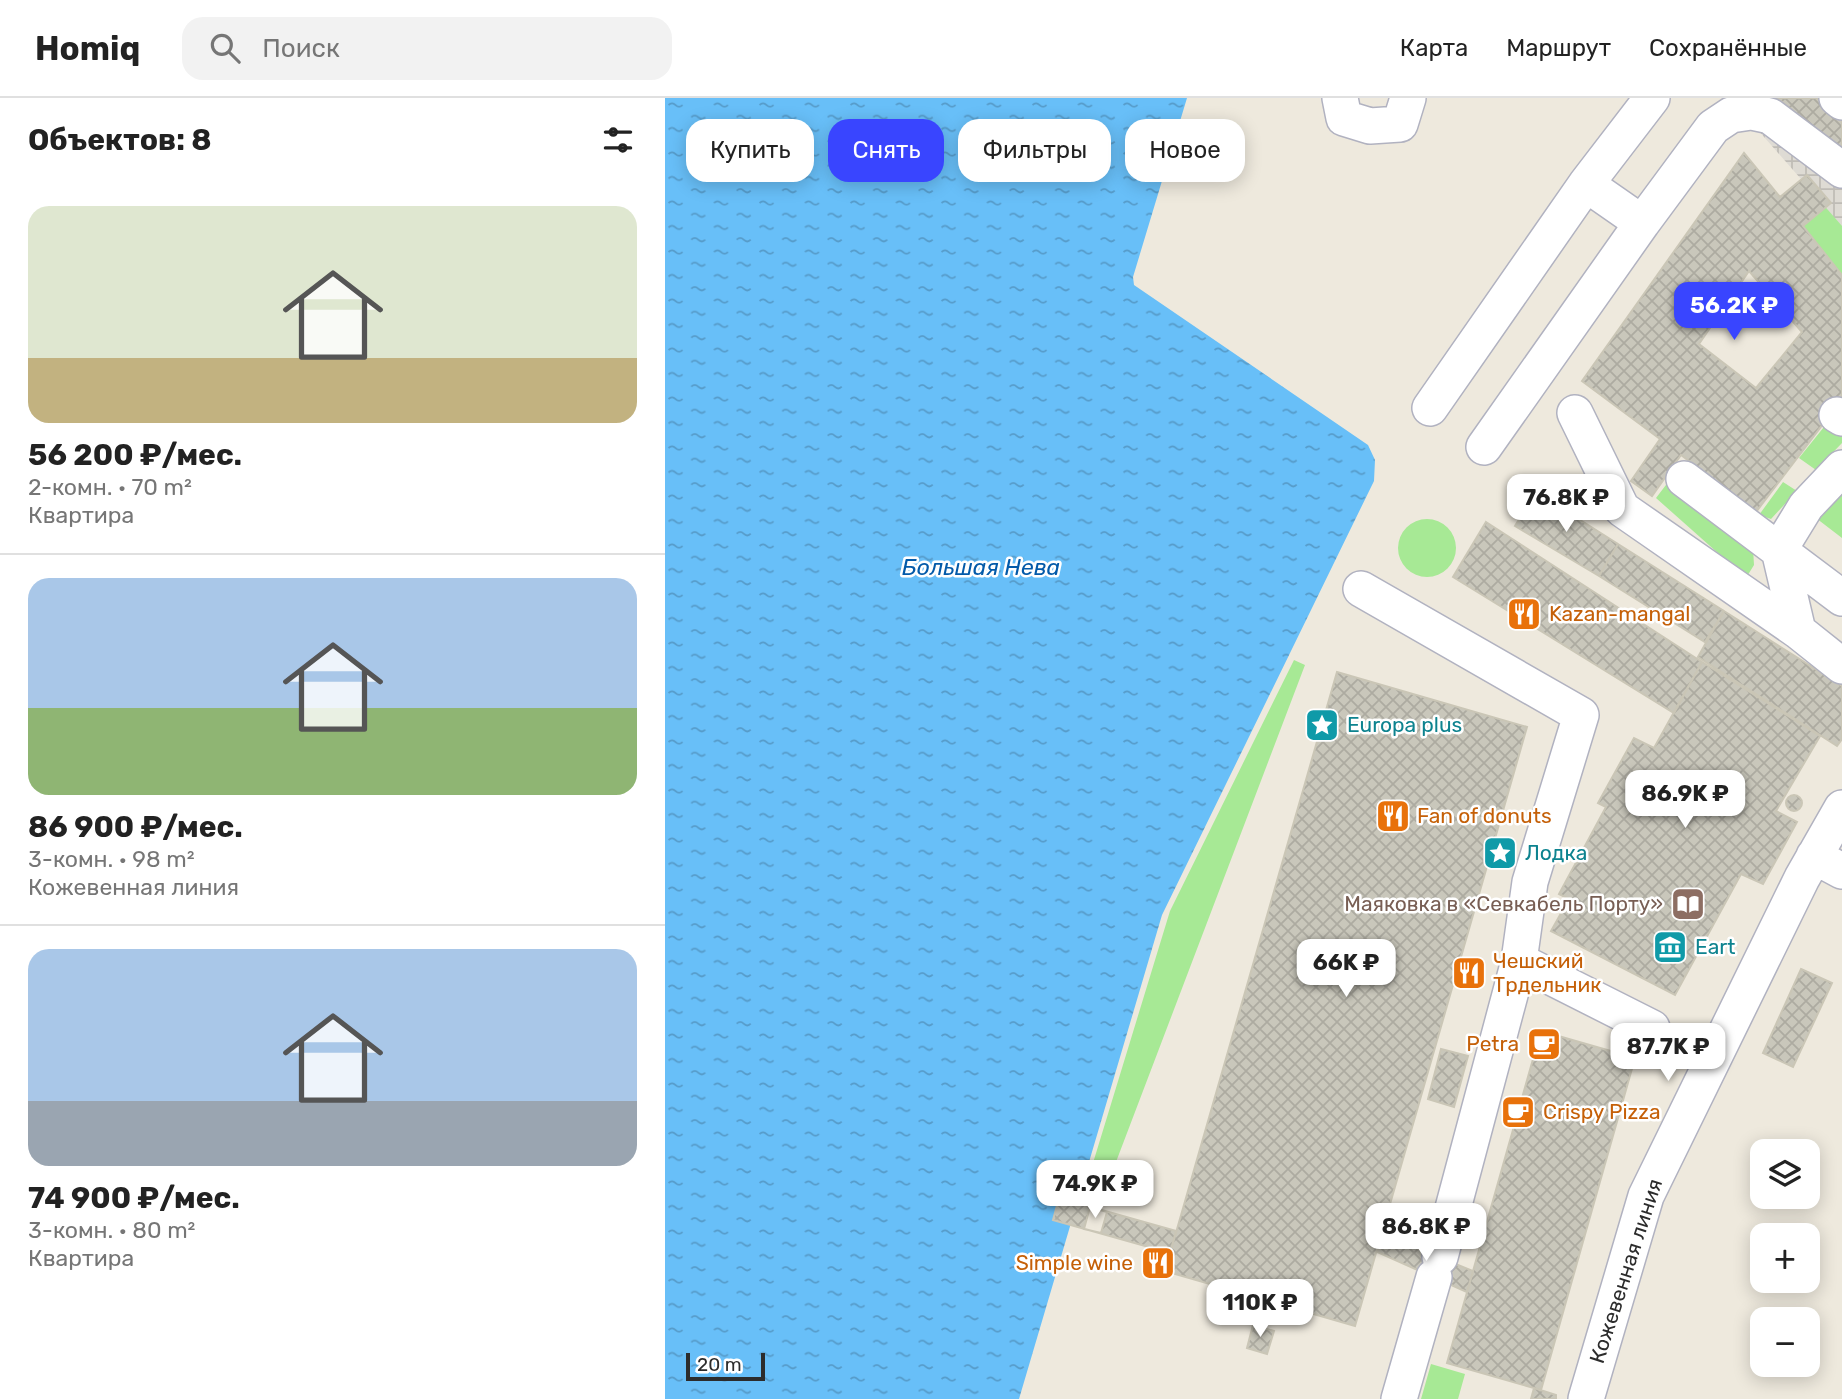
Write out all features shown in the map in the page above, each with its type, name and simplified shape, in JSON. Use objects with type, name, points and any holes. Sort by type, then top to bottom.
[{"type":"street","points":[[1340,98],[1344,118],[1370,126],[1400,124],[1408,98]]},
{"type":"street","points":[[1430,408],[1586,184],[1653,98]]},
{"type":"street","points":[[1837,98],[1842,102]]},
{"type":"street","points":[[1484,447],[1713,127],[1720,106],[1770,116],[1842,170]]},
{"type":"street","points":[[1586,184],[1642,223]]},
{"type":"street","points":[[1575,413],[1622,509],[1798,631],[1842,666]]},
{"type":"street","points":[[1798,631],[1779,550],[1806,506],[1842,468]]},
{"type":"street","points":[[1684,479],[1842,598]]},
{"type":"street","points":[[1361,589],[1581,715],[1530,882],[1519,961],[1399,1399]]},
{"type":"street","name":"Кожевенная линия","points":[[1586,1399],[1646,1196],[1710,1061],[1828,864],[1842,808]]},
{"type":"street","points":[[1519,961],[1652,1028]]},
{"type":"green space","points":[[1836,199],[1842,204],[1842,275],[1803,226]]},
{"type":"green space","points":[[1832,417],[1842,426],[1842,443],[1816,470],[1799,458]]},
{"type":"green space","points":[[1669,481],[1753,548],[1754,565],[1746,578],[1656,498]]},
{"type":"green space","points":[[1783,482],[1797,491],[1771,519],[1759,515]]},
{"type":"green space","points":[[1842,484],[1842,538],[1812,515]]},
{"type":"green space","points":[[1421,519],[1433,519],[1448,527],[1456,542],[1456,554],[1448,569],[1433,577],[1421,577],[1406,569],[1398,554],[1398,542],[1406,527]]},
{"type":"green space","points":[[1294,660],[1305,665],[1100,1204],[1082,1199],[1170,911]]},
{"type":"green space","points":[[1431,1364],[1465,1374],[1458,1399],[1421,1399]]},
{"type":"shaded area","points":[[1746,98],[1842,98],[1842,226],[1744,114]]},
{"type":"water","name":"Большая Нева","points":[[665,98],[1187,98],[1181,119],[1125,119],[1125,182],[1162,182],[1133,277],[1134,285],[1368,445],[1375,460],[1374,481],[1162,915],[1019,1399],[665,1399]]},
{"type":"building","points":[[1777,98],[1816,98],[1842,119],[1842,150]]},
{"type":"building","points":[[1744,153],[1780,197],[1807,175],[1831,203],[1803,226],[1842,275],[1842,399],[1756,512],[1681,455],[1652,496],[1631,481],[1660,439],[1582,381]],"holes":[[[1749,271],[1802,332],[1756,388],[1699,344]]]},
{"type":"building","points":[[1536,492],[1618,544],[1599,576],[1515,526]]},
{"type":"building","points":[[1486,522],[1702,662],[1674,713],[1453,577]]},
{"type":"building","points":[[1618,544],[1724,611],[1705,642],[1599,576]]},
{"type":"building","points":[[1724,611],[1842,686],[1842,739],[1837,746],[1698,657]]},
{"type":"building","points":[[1702,662],[1820,736],[1776,811],[1797,822],[1763,884],[1741,874],[1675,995],[1551,931],[1569,899],[1559,894],[1606,807],[1598,803],[1634,738],[1654,748]]},
{"type":"building","points":[[1337,672],[1527,727],[1355,1326],[1165,1271]]},
{"type":"building","points":[[1794,795],[1802,803],[1794,811],[1786,803]]},
{"type":"building","points":[[1801,969],[1832,983],[1793,1067],[1763,1053]]},
{"type":"building","points":[[1541,1031],[1635,1058],[1541,1390],[1447,1363]]},
{"type":"building","points":[[1441,1049],[1468,1056],[1454,1107],[1428,1099]]},
{"type":"building","points":[[1059,1198],[1176,1231],[1170,1253],[1053,1220]]},
{"type":"building","points":[[1090,1207],[1107,1212],[1101,1233],[1084,1229]]},
{"type":"building","points":[[1382,1234],[1473,1271],[1467,1292],[1377,1252]]},
{"type":"building","points":[[1253,1325],[1274,1331],[1267,1354],[1247,1348]]},
{"type":"building","points":[[1534,1388],[1556,1395],[1556,1399],[1531,1399]]},
{"type":"place","name":"Kazan-mangal","points":[[1524,614]]},
{"type":"place","name":"Europa plus","points":[[1322,725]]},
{"type":"place","name":"Fan of donuts","points":[[1393,816]]},
{"type":"place","name":"Лодка","points":[[1500,853]]},
{"type":"place","name":"Маяковка в «Севкабель Порту»","points":[[1688,904]]},
{"type":"place","name":"Eart","points":[[1670,947]]},
{"type":"place","name":"Чешский Трдельник","points":[[1469,973]]},
{"type":"place","name":"Petra","points":[[1544,1044]]},
{"type":"place","name":"Crispy Pizza","points":[[1518,1112]]},
{"type":"place","name":"Simple wine","points":[[1158,1263]]}]
